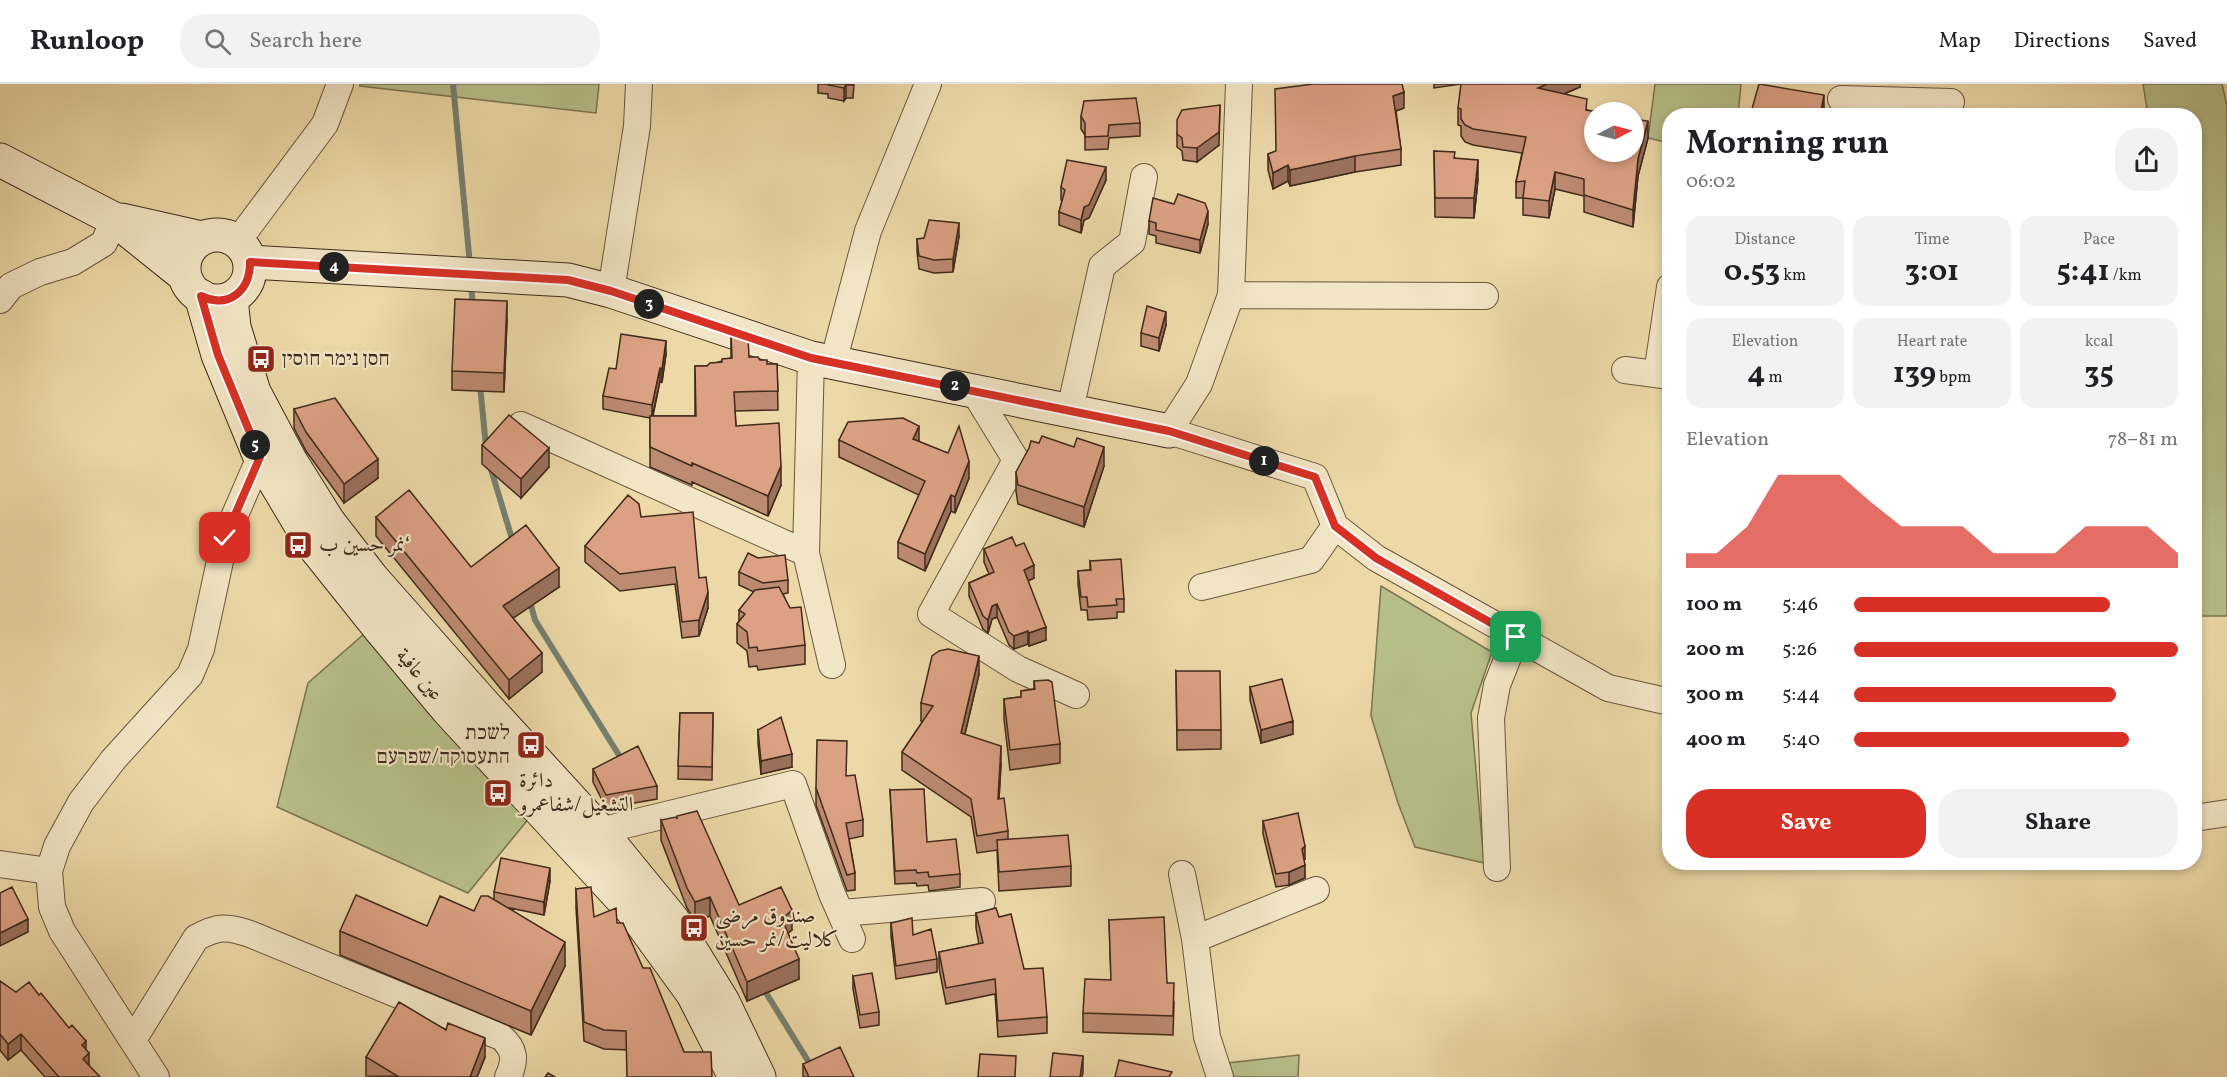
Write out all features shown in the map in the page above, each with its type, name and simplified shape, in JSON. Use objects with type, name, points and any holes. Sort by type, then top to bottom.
[{"type":"main road","points":[[0,160],[114,219],[206,290],[240,291],[247,282],[243,252]]},
{"type":"main road","points":[[114,219],[202,238],[222,235],[243,252],[568,280],[611,291],[822,360],[1169,431]]},
{"type":"main road","points":[[202,238],[187,254],[185,265],[206,290]]},
{"type":"main road","name":"عين عافية","points":[[206,290],[218,355],[260,457],[312,544],[447,709],[632,910],[693,994],[735,1077]]},
{"type":"main road","name":"عين عافية","points":[[206,290],[236,335],[254,392],[290,460],[328,521],[373,579],[600,831],[672,919],[723,1002],[759,1077]]},
{"type":"street","points":[[243,252],[325,124],[340,84]]},
{"type":"street","points":[[611,291],[636,126],[639,84]]},
{"type":"street","points":[[832,664],[806,553],[822,360],[868,231],[928,84]]},
{"type":"street","points":[[1239,84],[1231,295],[1198,384],[1169,431],[1315,477],[1335,526],[1376,558],[1608,688],[1662,700]]},
{"type":"street","points":[[1842,99],[1951,102]]},
{"type":"street","points":[[1070,410],[1102,266],[1132,242],[1144,177]]},
{"type":"street","points":[[0,300],[11,286],[40,272],[73,262],[104,243],[114,219]]},
{"type":"street","points":[[1231,295],[1485,296]]},
{"type":"street","points":[[1625,370],[1662,375]]},
{"type":"street","points":[[973,390],[1016,460],[931,614],[1018,669],[1076,695]]},
{"type":"street","points":[[521,425],[806,553]]},
{"type":"street","points":[[156,1077],[62,931],[52,907],[49,871],[57,846],[81,802],[112,760],[190,675],[201,649],[225,538],[260,457]]},
{"type":"street","points":[[1202,587],[1311,560],[1335,526]]},
{"type":"street","points":[[1497,868],[1491,718],[1497,685],[1516,637]]},
{"type":"street","points":[[600,831],[793,784],[832,894],[852,939]]},
{"type":"street","points":[[2202,817],[2227,813]]},
{"type":"street","points":[[0,864],[49,871]]},
{"type":"street","points":[[1182,874],[1195,939],[1208,1037],[1220,1077]]},
{"type":"street","points":[[1195,939],[1316,890]]},
{"type":"street","points":[[842,913],[982,901]]},
{"type":"street","points":[[133,1040],[196,938],[210,930],[225,927],[250,934],[501,1037],[510,1045],[514,1055],[508,1077]]},
{"type":"green space","points":[[360,84],[599,84],[596,113],[360,86]]},
{"type":"green space","points":[[1655,84],[1741,84],[1739,108],[1662,108],[1662,141],[1648,138]]},
{"type":"green space","points":[[2143,84],[2222,84],[2227,106],[2227,616],[2202,616],[2202,108],[2147,108]]},
{"type":"green space","points":[[1381,586],[1492,652],[1471,713],[1484,863],[1415,847],[1398,803],[1371,716]]},
{"type":"green space","points":[[364,634],[539,806],[468,893],[277,807],[308,683]]},
{"type":"green space","points":[[1299,1055],[1298,1077],[1234,1077],[1228,1063]]},
{"type":"building","points":[[828,84],[853,85],[846,85],[844,88]]},
{"type":"building","points":[[1313,84],[1402,84],[1404,92],[1393,96],[1401,149],[1290,170],[1288,165],[1273,173],[1268,154],[1276,151],[1275,89]]},
{"type":"building","points":[[1461,84],[1547,84],[1538,88],[1587,99],[1587,102],[1584,102],[1584,162],[1638,162],[1633,210],[1584,195],[1584,179],[1555,172],[1549,201],[1523,198],[1525,181],[1516,182],[1526,137],[1473,129],[1465,125],[1461,119],[1461,109],[1458,108]]},
{"type":"building","points":[[1759,84],[1824,95],[1822,108],[1752,108]]},
{"type":"building","points":[[1136,98],[1140,123],[1109,125],[1108,136],[1085,137],[1085,123],[1081,116],[1084,101]]},
{"type":"building","points":[[1220,105],[1219,132],[1197,148],[1183,147],[1182,138],[1177,134],[1177,120],[1182,110]]},
{"type":"building","points":[[1644,120],[1648,121],[1644,136]]},
{"type":"building","points":[[1434,151],[1455,152],[1454,158],[1478,160],[1474,198],[1435,198]]},
{"type":"building","points":[[1067,160],[1106,167],[1089,205],[1084,207],[1081,220],[1059,212],[1065,190],[1061,187]]},
{"type":"building","points":[[1178,194],[1205,203],[1208,211],[1200,240],[1156,230],[1156,223],[1149,221],[1153,198],[1174,204]]},
{"type":"building","points":[[929,220],[959,223],[953,259],[934,260],[919,256],[917,239],[924,238]]},
{"type":"building","points":[[455,299],[507,301],[504,373],[452,371]]},
{"type":"building","points":[[1147,306],[1166,312],[1159,338],[1141,333]]},
{"type":"building","points":[[621,334],[666,341],[662,369],[660,368],[652,405],[603,396],[609,368],[616,369]]},
{"type":"building","points":[[739,334],[748,337],[749,357],[767,360],[767,364],[777,364],[778,391],[734,392],[736,426],[779,423],[781,466],[768,496],[650,447],[650,416],[696,416],[695,366],[707,366],[710,363],[722,362],[722,359],[732,358],[731,335]]},
{"type":"building","points":[[335,398],[378,459],[344,484],[306,432],[294,409]]},
{"type":"building","points":[[509,415],[549,448],[521,479],[482,445]]},
{"type":"building","points":[[903,418],[919,426],[913,439],[948,453],[959,426],[969,461],[955,497],[951,495],[925,554],[898,542],[925,481],[839,440],[848,422]]},
{"type":"building","points":[[1042,436],[1074,447],[1077,438],[1104,447],[1084,507],[1018,485],[1016,472],[1031,441],[1039,443]]},
{"type":"building","points":[[409,490],[471,567],[526,525],[559,568],[503,606],[542,653],[509,680],[376,517]]},
{"type":"building","points":[[628,495],[639,504],[641,517],[693,512],[699,578],[706,577],[708,592],[699,620],[682,622],[675,567],[620,574],[585,546]]},
{"type":"building","points":[[1012,537],[1016,546],[1024,543],[1034,565],[1024,570],[1046,627],[1014,636],[1009,632],[997,604],[992,606],[988,620],[983,616],[969,583],[994,572],[984,549]]},
{"type":"building","points":[[748,553],[758,558],[785,555],[788,580],[763,583],[739,572]]},
{"type":"building","points":[[1121,559],[1124,599],[1116,599],[1117,605],[1088,607],[1087,597],[1081,597],[1078,571],[1091,570],[1090,561]]},
{"type":"building","points":[[779,587],[790,608],[801,607],[805,645],[758,651],[757,647],[749,648],[747,632],[737,624],[745,614],[739,610],[755,590]]},
{"type":"building","points":[[948,649],[979,656],[961,733],[1001,746],[998,799],[1004,798],[1008,831],[977,836],[971,799],[902,752],[933,706],[921,703],[932,656]]},
{"type":"building","points":[[1176,671],[1220,671],[1221,730],[1177,730]]},
{"type":"building","points":[[1282,679],[1293,721],[1261,730],[1250,687]]},
{"type":"building","points":[[1034,681],[1052,682],[1060,744],[1010,750],[1004,699],[1021,697],[1021,691],[1035,689]]},
{"type":"building","points":[[680,713],[713,713],[712,767],[678,766]]},
{"type":"building","points":[[781,717],[792,754],[761,761],[758,730]]},
{"type":"building","points":[[817,740],[847,741],[846,776],[855,775],[863,820],[846,823],[855,873],[847,875],[816,788]]},
{"type":"building","points":[[638,746],[657,786],[606,795],[593,769]]},
{"type":"building","points":[[924,789],[927,842],[956,839],[960,874],[929,877],[928,872],[895,871],[890,790]]},
{"type":"building","points":[[697,811],[739,905],[781,887],[792,910],[782,919],[799,959],[747,982],[710,897],[695,902],[687,888],[661,820],[676,817],[677,819],[677,816]]},
{"type":"building","points":[[1298,813],[1305,846],[1302,849],[1305,865],[1289,872],[1276,874],[1263,821]]},
{"type":"building","points":[[1068,835],[1071,866],[999,872],[997,840]]},
{"type":"building","points":[[501,858],[550,868],[544,902],[494,892]]},
{"type":"building","points":[[12,887],[28,919],[0,933],[0,893]]},
{"type":"building","points":[[591,887],[594,917],[616,908],[617,923],[623,923],[643,968],[650,968],[684,1052],[711,1052],[712,1077],[627,1077],[626,1031],[604,1030],[584,1022],[576,889]]},
{"type":"building","points":[[356,895],[427,926],[440,896],[474,911],[481,896],[488,896],[565,942],[531,1011],[340,931]]},
{"type":"building","points":[[996,908],[999,917],[1011,914],[1024,969],[1043,968],[1047,1017],[998,1021],[995,979],[946,988],[939,952],[983,943],[976,913]]},
{"type":"building","points":[[1164,917],[1167,983],[1174,983],[1173,1016],[1083,1013],[1085,979],[1111,980],[1109,920]]},
{"type":"building","points":[[912,918],[913,935],[931,929],[937,959],[896,966],[891,923]]},
{"type":"building","points":[[872,973],[879,1012],[860,1015],[853,976]]},
{"type":"building","points":[[0,981],[16,992],[29,982],[39,995],[41,993],[69,1028],[72,1025],[86,1041],[82,1045],[89,1053],[83,1059],[100,1077],[59,1077],[21,1034],[8,1044],[0,1034]]},
{"type":"building","points":[[399,1002],[446,1030],[448,1023],[485,1038],[470,1077],[399,1077],[366,1057]]},
{"type":"building","points":[[840,1047],[854,1077],[809,1077],[803,1064]]},
{"type":"building","points":[[1053,1053],[1083,1056],[1080,1077],[1050,1077]]},
{"type":"building","points":[[980,1054],[1016,1056],[1015,1077],[978,1077]]},
{"type":"building","points":[[1119,1060],[1172,1072],[1169,1077],[1115,1077]]},
{"type":"waterway","points":[[453,84],[470,265]]},
{"type":"waterway","points":[[471,284],[473,307]]},
{"type":"waterway","points":[[480,385],[486,447]]},
{"type":"waterway","points":[[490,466],[513,542]]},
{"type":"waterway","points":[[529,598],[535,620],[622,760]]},
{"type":"waterway","points":[[763,988],[818,1077]]},
{"type":"place","name":"חסן נימר חוסין","points":[[261,359]]},
{"type":"place","name":"نمر حسين ب‘","points":[[298,545]]},
{"type":"place","name":"לשכת התעסוקה/שפרעם","points":[[531,745]]},
{"type":"place","name":"دائرة التشغيل/شفاعمرو","points":[[498,793]]},
{"type":"place","name":"صندوق مرضى كلاليت/نمر حسين","points":[[694,928]]},
{"type":"route","points":[[225,538],[260,457],[218,355],[201,296],[220,301],[231,298],[247,282],[250,262],[568,280],[611,291],[811,358],[1169,431],[1315,477],[1335,526],[1376,558],[1516,637]]}]
